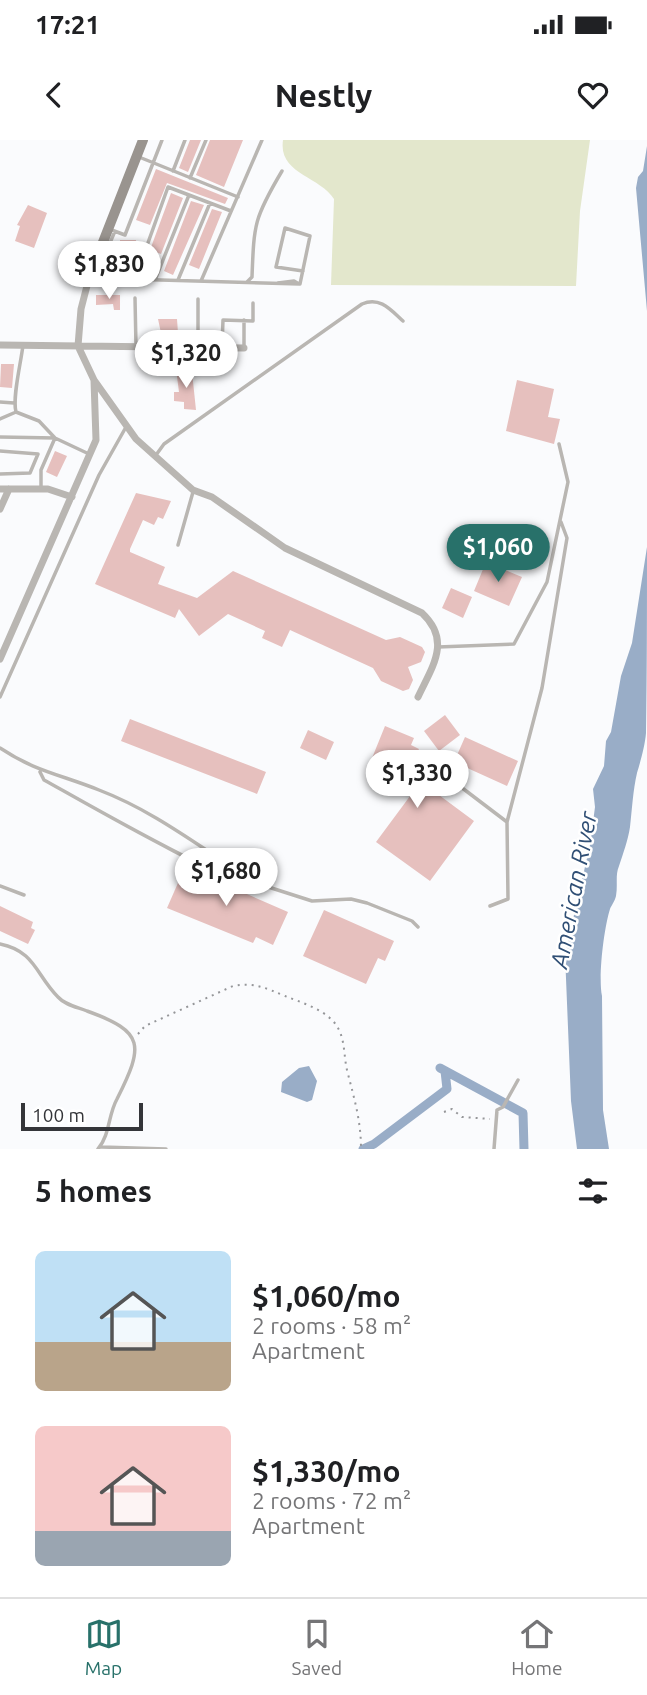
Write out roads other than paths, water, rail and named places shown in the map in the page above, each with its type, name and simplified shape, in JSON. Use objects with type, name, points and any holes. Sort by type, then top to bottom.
[{"type":"street","points":[[143,140],[111,230],[84,293],[78,346],[94,380],[127,426],[155,457],[193,489],[212,497],[285,548],[422,613],[435,627],[438,647],[418,698]]},
{"type":"street","points":[[0,345],[244,348]]},
{"type":"street","points":[[0,659],[91,455],[97,428],[94,380]]},
{"type":"street","points":[[0,509],[4,489],[58,490],[72,497]]},
{"type":"lane","points":[[111,230],[125,236],[162,140]]},
{"type":"lane","points":[[173,171],[185,140]]},
{"type":"lane","points":[[190,178],[206,140]]},
{"type":"lane","points":[[201,281],[262,140]]},
{"type":"lane","points":[[137,156],[238,197]]},
{"type":"lane","points":[[247,282],[252,277],[251,247],[258,212],[282,171]]},
{"type":"lane","points":[[135,279],[168,187],[231,211]]},
{"type":"lane","points":[[155,280],[189,195]]},
{"type":"lane","points":[[178,281],[210,203]]},
{"type":"lane","points":[[92,278],[278,283],[294,281],[300,284],[303,271],[310,236],[285,228],[276,267],[303,271]]},
{"type":"lane","points":[[135,298],[136,347]]},
{"type":"lane","points":[[198,299],[198,348]]},
{"type":"lane","points":[[155,457],[164,444],[362,304],[370,301],[383,303],[403,321]]},
{"type":"lane","points":[[222,348],[223,320],[253,321],[253,303]]},
{"type":"lane","points":[[244,320],[244,348]]},
{"type":"lane","points":[[16,412],[13,403],[20,377],[23,345]]},
{"type":"lane","points":[[0,402],[13,403]]},
{"type":"lane","points":[[0,419],[16,412],[38,421],[55,438],[91,455]]},
{"type":"lane","points":[[0,697],[99,475],[127,426]]},
{"type":"lane","points":[[0,437],[55,438]]},
{"type":"lane","points":[[41,489],[41,470],[55,438]]},
{"type":"lane","points":[[438,647],[514,644],[548,582],[568,482],[559,443]]},
{"type":"lane","points":[[0,451],[38,454],[30,473],[0,474]]},
{"type":"lane","points":[[178,545],[193,489]]},
{"type":"lane","points":[[489,905],[509,899],[507,822],[542,688],[567,538],[561,522]]},
{"type":"lane","points":[[0,748],[40,772],[60,775],[139,808],[188,835],[228,864],[253,875],[260,880],[259,884]]},
{"type":"lane","points":[[432,765],[507,822]]},
{"type":"lane","points":[[40,772],[44,780],[241,884],[256,887],[259,884],[312,901],[351,899],[412,921],[418,927]]},
{"type":"lane","points":[[0,886],[24,895]]},
{"type":"lane","points":[[0,944],[22,950],[61,1000],[121,1023],[134,1041],[131,1066],[99,1148],[166,1149]]},
{"type":"lane","points":[[494,1149],[497,1110],[503,1107],[518,1080]]},
{"type":"water","points":[[647,146],[647,311],[636,188],[638,177],[643,171]]},
{"type":"water","points":[[647,547],[645,738],[629,832],[617,873],[616,896],[610,909],[601,965],[603,1110],[609,1149],[577,1149],[571,1101],[565,954],[590,845],[595,807],[593,789],[604,766],[606,741],[611,732],[621,676],[632,643]]},
{"type":"water","points":[[309,1066],[317,1081],[312,1100],[307,1102],[281,1092],[282,1082],[299,1068]]},
{"type":"waterway","points":[[440,1068],[523,1113],[524,1149]]},
{"type":"waterway","points":[[363,1149],[374,1144],[447,1089],[445,1071]]},
{"type":"water label","name":"American River","points":[[574,890]]}]
